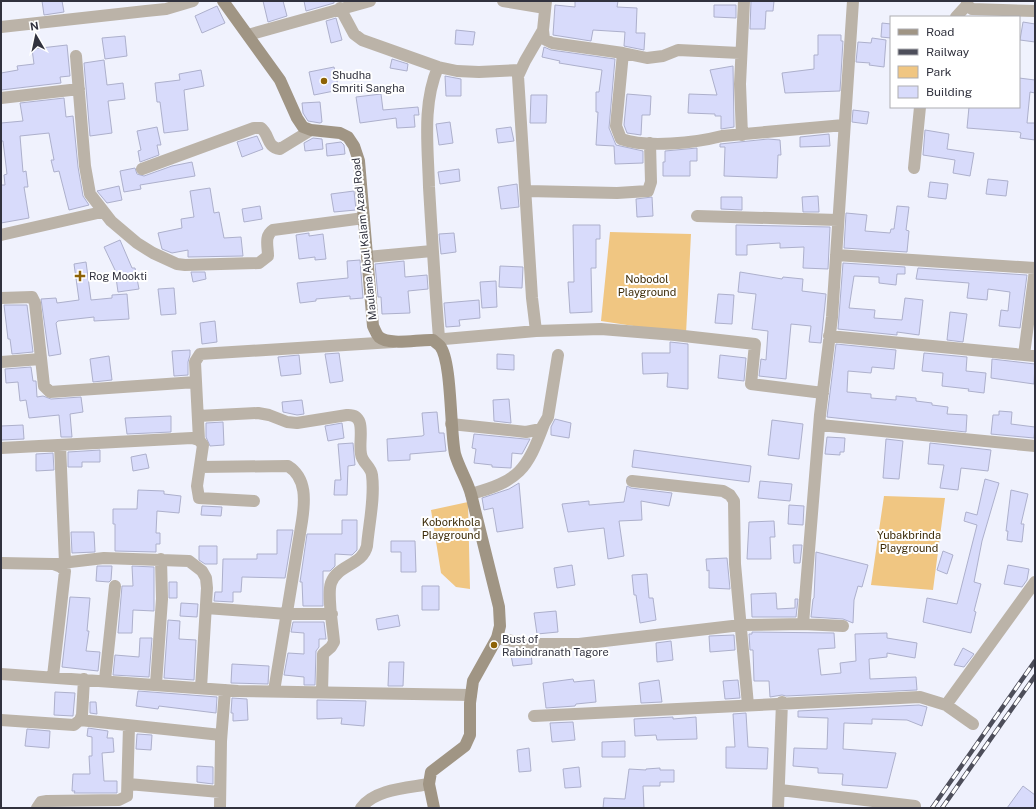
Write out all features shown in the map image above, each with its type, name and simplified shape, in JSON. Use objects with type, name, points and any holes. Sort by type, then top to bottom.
[{"type":"street","points":[[1,27],[146,12],[193,1]]},
{"type":"street","points":[[223,1],[282,85],[297,118],[303,127],[311,130]]},
{"type":"street","points":[[248,35],[340,8],[370,1]]},
{"type":"street","points":[[503,1],[545,5],[543,30],[544,39],[552,43],[647,58],[663,56],[678,50],[740,53]]},
{"type":"street","points":[[742,135],[740,53],[744,1]]},
{"type":"street","points":[[803,624],[836,255],[853,1]]},
{"type":"street","points":[[957,16],[967,3],[972,10],[1035,11]]},
{"type":"street","points":[[340,8],[354,34],[362,40],[438,66],[468,72],[520,70]]},
{"type":"street","points":[[536,331],[532,298],[527,191],[518,86],[520,70],[543,30]]},
{"type":"street","points":[[623,53],[617,133],[621,139],[630,142],[650,143],[703,141],[722,136],[844,125]]},
{"type":"street","points":[[76,56],[87,181],[90,194],[102,212],[137,243],[153,253],[177,264],[195,266],[259,263],[268,256],[267,237],[273,230],[364,218]]},
{"type":"street","points":[[434,808],[429,784],[431,772],[465,746],[470,735],[471,695],[473,681],[497,638],[500,626],[498,607],[468,482],[456,456],[451,424],[447,364],[436,339],[427,132],[430,89],[438,66]]},
{"type":"street","points":[[1,98],[79,89]]},
{"type":"street","points":[[914,168],[920,108]]},
{"type":"street","points":[[142,169],[254,128],[261,128],[264,131],[269,144],[274,148],[280,149],[311,130]]},
{"type":"street","name":"Maulana Abul Kalam Azad Road","points":[[311,130],[340,133],[348,138],[354,146],[359,161],[373,326],[378,336],[384,340],[396,342],[436,339]]},
{"type":"street","points":[[527,191],[617,193],[648,191],[651,182],[650,143]]},
{"type":"street","points":[[1,235],[102,212]]},
{"type":"street","points":[[697,216],[838,220]]},
{"type":"street","points":[[367,257],[432,251]]},
{"type":"street","points":[[829,336],[1029,356],[1035,269],[836,255]]},
{"type":"street","points":[[1,298],[25,296],[32,297],[35,303],[44,386],[50,392],[196,382]]},
{"type":"street","points":[[436,339],[536,331],[601,329],[675,334],[755,344],[751,384],[823,393]]},
{"type":"street","points":[[254,500],[199,498],[197,486],[203,446],[199,440],[195,362],[200,354],[396,342]]},
{"type":"street","points":[[471,494],[496,487],[520,471],[528,462],[548,416],[558,355]]},
{"type":"street","points":[[1,362],[42,359]]},
{"type":"street","points":[[198,416],[258,414],[269,415],[287,422],[296,423],[347,414],[354,414],[358,417],[360,422],[361,456],[372,474],[372,498],[367,546],[365,553],[359,560],[335,576],[331,583],[334,642],[323,654],[322,692]]},
{"type":"street","points":[[451,424],[526,432],[541,429],[544,424]]},
{"type":"street","points":[[820,425],[1035,446]]},
{"type":"street","points":[[1,448],[192,438],[199,440]]},
{"type":"street","points":[[53,676],[65,576],[65,571],[59,564],[60,445]]},
{"type":"street","points":[[200,467],[288,466],[295,470],[301,481],[304,505],[274,692]]},
{"type":"street","points":[[632,481],[715,489],[730,495],[734,501],[735,564],[748,705]]},
{"type":"street","points":[[1,562],[59,564],[104,558],[189,561],[202,571],[206,578],[207,588],[201,688]]},
{"type":"street","points":[[156,684],[162,599],[161,559]]},
{"type":"street","points":[[946,705],[1035,582]]},
{"type":"street","points":[[105,680],[115,586]]},
{"type":"street","points":[[206,608],[287,614],[332,614]]},
{"type":"street","points":[[497,638],[527,644],[579,644],[741,625],[803,624],[843,626]]},
{"type":"street","points":[[1,674],[53,676],[225,690],[471,695]]},
{"type":"street","points":[[1,720],[67,726],[74,725],[80,720],[84,679]]},
{"type":"street","points":[[220,808],[221,735],[225,690]]},
{"type":"street","points":[[534,716],[782,702],[920,697],[946,705],[972,724]]},
{"type":"street","points":[[778,808],[780,790],[782,702]]},
{"type":"street","points":[[80,720],[221,735]]},
{"type":"street","points":[[37,808],[41,802],[47,801],[119,800],[128,796],[129,726]]},
{"type":"street","points":[[128,784],[220,792]]},
{"type":"street","points":[[361,808],[365,802],[383,793],[429,784]]},
{"type":"street","points":[[780,790],[915,806]]},
{"type":"green space","name":"Nobodol Playground","points":[[610,232],[691,234],[686,334],[601,321]]},
{"type":"green space","name":"Yubakbrinda Playground","points":[[884,496],[945,498],[933,590],[871,585]]},
{"type":"green space","name":"Koborkhola Playground","points":[[468,502],[470,589],[456,587],[441,573],[431,510]]},
{"type":"building","points":[[42,1],[62,1],[64,12],[44,15]]},
{"type":"building","points":[[263,1],[283,1],[287,16],[268,22]]},
{"type":"building","points":[[304,1],[334,1],[334,3],[306,11]]},
{"type":"building","points":[[575,1],[618,1],[617,7],[637,8],[636,33],[645,33],[644,50],[624,46],[625,32],[593,30],[591,41],[553,35],[555,5],[575,7]]},
{"type":"building","points":[[751,1],[774,1],[773,11],[766,11],[765,29],[750,29]]},
{"type":"building","points":[[714,5],[736,5],[736,18],[714,17]]},
{"type":"building","points":[[217,6],[225,23],[202,33],[195,16]]},
{"type":"building","points":[[336,18],[342,40],[331,43],[326,21]]},
{"type":"building","points":[[1023,22],[1035,24],[1035,42],[1020,40]]},
{"type":"building","points":[[882,23],[890,24],[890,38],[881,37]]},
{"type":"building","points":[[456,30],[475,32],[473,45],[455,44]]},
{"type":"building","points":[[818,35],[841,35],[841,41],[843,41],[840,91],[785,93],[782,73],[814,69],[814,55],[818,55]]},
{"type":"building","points":[[125,36],[127,56],[105,59],[102,38]]},
{"type":"building","points":[[872,38],[886,40],[884,67],[869,65],[870,63],[856,62],[858,42],[871,43]]},
{"type":"building","points":[[67,45],[70,76],[60,77],[61,83],[1,90],[1,73],[18,70],[17,66],[34,64],[32,49]]},
{"type":"building","points":[[544,47],[551,50],[615,59],[609,128],[616,145],[643,151],[643,163],[615,164],[614,146],[596,145],[598,112],[596,112],[596,92],[599,92],[602,70],[559,63],[560,61],[542,57]]},
{"type":"building","points":[[392,59],[408,64],[407,71],[390,68]]},
{"type":"building","points":[[104,60],[107,85],[123,83],[125,99],[108,101],[112,133],[90,136],[84,63]]},
{"type":"building","points":[[733,66],[734,127],[721,129],[721,116],[715,116],[715,114],[688,113],[689,94],[717,95],[710,70]]},
{"type":"building","name":"Shudha Smriti Sangha","points":[[334,67],[339,90],[314,95],[309,72]]},
{"type":"building","points":[[201,70],[204,86],[184,90],[188,130],[164,133],[160,102],[157,102],[155,83],[180,80],[179,74]]},
{"type":"building","points":[[445,76],[461,79],[461,96],[446,96]]},
{"type":"building","points":[[1020,78],[1035,80],[1035,93],[1030,92],[1027,123],[1035,123],[1035,140],[1020,138],[1021,133],[1019,132],[967,128],[969,108],[1020,108]]},
{"type":"building","points":[[381,94],[383,110],[418,107],[419,115],[414,115],[415,127],[397,128],[396,118],[360,123],[356,97]]},
{"type":"building","points":[[627,94],[651,96],[650,115],[642,115],[641,135],[627,133],[624,125]]},
{"type":"building","points":[[531,95],[547,95],[546,123],[530,123]]},
{"type":"building","points":[[64,98],[66,117],[73,116],[78,167],[83,196],[89,205],[69,210],[59,171],[54,172],[51,160],[54,160],[49,133],[20,136],[23,172],[26,171],[28,187],[24,187],[29,218],[1,223],[1,185],[5,185],[4,175],[7,174],[3,141],[1,141],[1,123],[23,121],[20,103]]},
{"type":"building","points":[[320,102],[322,122],[308,121],[303,113],[302,103]]},
{"type":"building","points":[[853,110],[869,112],[867,124],[852,122]]},
{"type":"building","points":[[450,122],[453,143],[439,145],[436,124]]},
{"type":"building","points":[[157,127],[161,145],[157,145],[159,155],[140,162],[138,151],[141,150],[137,131]]},
{"type":"building","points":[[511,127],[514,141],[498,143],[496,129]]},
{"type":"building","points":[[925,130],[949,134],[947,149],[974,153],[970,176],[953,173],[955,160],[923,155]]},
{"type":"building","points":[[829,134],[830,146],[800,147],[800,137]]},
{"type":"building","points":[[257,136],[263,149],[242,157],[237,142]]},
{"type":"building","points":[[313,138],[322,139],[323,149],[305,151],[304,143]]},
{"type":"building","points":[[768,139],[780,140],[781,155],[778,155],[777,178],[724,176],[725,147],[720,147],[720,144]]},
{"type":"building","points":[[341,142],[344,145],[345,154],[327,156],[326,144]]},
{"type":"building","points":[[697,148],[697,161],[690,161],[690,176],[663,176],[665,151]]},
{"type":"building","points":[[192,162],[195,176],[140,185],[141,189],[124,192],[120,171],[135,168],[137,174],[144,176],[172,166]]},
{"type":"building","points":[[459,169],[460,181],[440,184],[438,172]]},
{"type":"building","points":[[988,179],[1008,181],[1006,196],[986,194]]},
{"type":"building","points":[[930,182],[948,184],[946,199],[928,197]]},
{"type":"building","points":[[517,184],[519,207],[501,209],[498,187]]},
{"type":"building","points":[[119,186],[122,200],[107,203],[97,191]]},
{"type":"building","points":[[210,188],[214,213],[219,212],[224,238],[241,237],[243,256],[188,257],[188,250],[172,253],[162,249],[158,233],[182,228],[181,219],[194,217],[190,191]]},
{"type":"building","points":[[354,191],[356,210],[334,212],[331,194]]},
{"type":"building","points":[[818,196],[819,212],[803,212],[802,197]]},
{"type":"building","points":[[652,197],[653,216],[637,217],[636,199]]},
{"type":"building","points":[[721,197],[742,197],[742,210],[721,209]]},
{"type":"building","points":[[260,206],[262,219],[244,222],[242,209]]},
{"type":"building","points":[[897,206],[909,207],[906,230],[909,231],[907,252],[844,248],[846,213],[867,215],[865,231],[890,233],[891,229],[894,229]]},
{"type":"building","points":[[573,225],[600,225],[600,239],[596,239],[596,268],[591,268],[592,312],[570,313],[568,282],[574,282]]},
{"type":"building","points":[[736,225],[830,227],[828,269],[803,268],[804,247],[780,248],[780,243],[747,245],[747,255],[736,255]]},
{"type":"building","points":[[309,233],[309,236],[323,234],[326,259],[315,260],[315,257],[299,259],[296,235]]},
{"type":"building","points":[[454,233],[456,252],[441,254],[439,234]]},
{"type":"building","points":[[120,240],[132,268],[135,268],[139,289],[118,292],[115,270],[104,247]]},
{"type":"building","points":[[360,260],[363,298],[350,299],[350,296],[316,299],[316,301],[300,303],[297,283],[348,278],[347,261]]},
{"type":"building","points":[[404,261],[405,277],[427,275],[428,289],[408,291],[410,313],[382,314],[381,297],[378,297],[375,264]]},
{"type":"building","points":[[86,262],[91,300],[112,298],[112,295],[127,294],[129,319],[94,321],[94,317],[58,321],[56,323],[61,354],[49,356],[41,299],[56,298],[57,303],[79,300],[74,264]]},
{"type":"building","points":[[843,263],[905,267],[905,274],[897,274],[896,285],[879,283],[879,277],[854,276],[849,308],[875,310],[874,318],[902,320],[905,298],[923,300],[919,335],[897,332],[897,335],[838,329]]},
{"type":"building","points":[[500,266],[523,267],[522,288],[499,287]]},
{"type":"building","points":[[918,268],[1027,275],[1020,328],[999,326],[1001,310],[1008,311],[1010,292],[988,289],[987,300],[967,298],[969,283],[916,279]]},
{"type":"building","points":[[191,272],[205,272],[206,279],[193,282]]},
{"type":"building","points":[[740,272],[782,279],[783,277],[803,279],[802,291],[826,294],[821,343],[809,342],[811,326],[791,324],[786,379],[759,376],[761,359],[766,360],[768,331],[752,329],[756,294],[738,292]]},
{"type":"building","points":[[496,281],[497,307],[482,308],[480,282]]},
{"type":"building","points":[[174,288],[176,314],[161,315],[158,289]]},
{"type":"building","points":[[718,294],[734,295],[732,324],[715,323]]},
{"type":"building","points":[[479,300],[480,318],[459,320],[460,326],[446,327],[444,303]]},
{"type":"building","points":[[4,305],[27,305],[33,352],[12,354],[10,339],[8,339]]},
{"type":"building","points":[[950,312],[967,314],[963,342],[947,340]]},
{"type":"building","points":[[215,321],[217,342],[202,344],[200,323]]},
{"type":"building","points":[[670,342],[688,344],[688,389],[667,387],[668,373],[643,374],[642,353],[670,353]]},
{"type":"building","points":[[836,344],[896,350],[894,369],[872,367],[871,373],[848,371],[847,392],[871,394],[871,398],[896,400],[896,396],[916,398],[916,401],[948,407],[947,414],[967,415],[966,432],[827,417]]},
{"type":"building","points":[[190,350],[188,375],[174,376],[172,351]]},
{"type":"building","points":[[339,353],[343,381],[330,383],[325,354]]},
{"type":"building","points":[[924,353],[967,357],[966,371],[986,373],[984,393],[968,391],[969,389],[942,386],[943,373],[922,371]]},
{"type":"building","points":[[497,354],[514,355],[514,370],[497,369]]},
{"type":"building","points":[[299,355],[301,374],[281,376],[278,357]]},
{"type":"building","points":[[720,355],[746,358],[744,381],[718,378]]},
{"type":"building","points":[[109,356],[112,380],[93,382],[90,359]]},
{"type":"building","points":[[992,359],[1035,364],[1034,384],[991,378]]},
{"type":"building","points":[[31,367],[33,381],[36,381],[37,397],[43,396],[51,399],[81,397],[83,412],[70,414],[72,437],[61,437],[59,415],[29,418],[26,400],[20,401],[18,382],[6,383],[5,369]]},
{"type":"building","points":[[509,399],[511,423],[494,421],[493,400]]},
{"type":"building","points":[[302,400],[304,414],[297,415],[283,412],[282,402]]},
{"type":"building","points":[[999,411],[1012,412],[1011,424],[1035,427],[1034,438],[991,434],[993,415],[999,415]]},
{"type":"building","points":[[437,412],[439,433],[444,433],[446,451],[410,454],[410,460],[388,461],[387,439],[424,435],[422,413]]},
{"type":"building","points":[[171,416],[171,432],[127,434],[125,418]]},
{"type":"building","points":[[555,419],[571,423],[569,438],[551,435],[551,427]]},
{"type":"building","points":[[772,420],[803,424],[799,459],[768,455]]},
{"type":"building","points":[[223,422],[224,445],[210,446],[206,437],[206,423]]},
{"type":"building","points":[[342,423],[344,438],[328,441],[325,426]]},
{"type":"building","points":[[23,425],[24,439],[1,440],[1,426]]},
{"type":"building","points":[[474,434],[530,439],[522,454],[512,453],[511,468],[492,467],[492,465],[474,463],[476,449],[472,448]]},
{"type":"building","points":[[827,437],[845,438],[844,452],[840,452],[840,455],[825,454]]},
{"type":"building","points":[[886,439],[903,441],[899,479],[883,478]]},
{"type":"building","points":[[353,443],[355,465],[348,466],[347,495],[334,495],[335,480],[341,480],[338,444]]},
{"type":"building","points":[[930,443],[991,450],[988,471],[961,468],[958,490],[940,488],[944,465],[928,464]]},
{"type":"building","points":[[100,450],[100,462],[82,462],[82,467],[68,467],[68,452]]},
{"type":"building","points":[[634,450],[751,466],[749,482],[632,467]]},
{"type":"building","points":[[53,453],[54,470],[36,471],[36,454]]},
{"type":"building","points":[[146,454],[149,468],[133,471],[131,457]]},
{"type":"building","points":[[985,479],[999,483],[982,541],[974,582],[981,584],[974,611],[976,612],[971,633],[923,622],[927,598],[957,604],[977,525],[964,521],[966,512],[977,515]]},
{"type":"building","points":[[760,481],[792,484],[790,501],[758,498]]},
{"type":"building","points":[[519,483],[523,528],[497,532],[493,508],[484,510],[482,498],[509,489]]},
{"type":"building","points":[[627,486],[631,488],[672,493],[669,506],[641,501],[642,520],[619,521],[624,556],[608,559],[604,528],[568,532],[562,504],[589,501],[589,505],[624,502]]},
{"type":"building","points":[[138,490],[164,491],[164,494],[181,496],[179,513],[157,511],[156,533],[160,533],[160,544],[156,544],[156,552],[115,551],[115,524],[113,524],[113,509],[137,509]]},
{"type":"building","points":[[1011,490],[1028,494],[1021,524],[1024,524],[1022,542],[1007,540],[1008,531],[1006,531]]},
{"type":"building","points":[[789,505],[804,506],[803,525],[788,524]]},
{"type":"building","points":[[202,506],[222,507],[221,516],[201,515]]},
{"type":"building","points":[[342,520],[357,520],[357,550],[352,555],[335,554],[335,566],[330,571],[323,571],[323,606],[303,606],[302,582],[300,582],[307,534],[342,534]]},
{"type":"building","points":[[774,521],[775,537],[770,537],[771,559],[747,559],[749,522]]},
{"type":"building","points":[[277,530],[293,530],[285,578],[242,577],[241,592],[233,592],[233,602],[214,601],[215,592],[222,592],[223,559],[257,559],[257,554],[277,554]]},
{"type":"building","points":[[71,532],[94,532],[95,552],[72,553]]},
{"type":"building","points":[[391,541],[415,541],[416,572],[401,572],[401,552],[391,552]]},
{"type":"building","points":[[793,545],[802,545],[800,563],[794,563]]},
{"type":"building","points":[[199,546],[217,546],[217,564],[205,564],[199,560]]},
{"type":"building","points":[[943,551],[953,555],[947,574],[937,570]]},
{"type":"building","points":[[816,552],[868,565],[862,587],[858,586],[854,600],[853,623],[843,619],[811,617],[814,598]]},
{"type":"building","points":[[727,558],[730,589],[709,588],[709,570],[707,571],[706,559]]},
{"type":"building","points":[[572,565],[575,585],[557,588],[554,568]]},
{"type":"building","points":[[1008,565],[1029,569],[1027,580],[1022,587],[1004,584]]},
{"type":"building","points":[[97,566],[112,566],[111,580],[109,582],[96,581]]},
{"type":"building","points":[[132,566],[154,567],[154,611],[133,610],[132,633],[118,633],[122,586],[133,586]]},
{"type":"building","points":[[647,574],[649,598],[653,598],[656,620],[640,623],[636,595],[634,595],[632,575]]},
{"type":"building","points":[[169,582],[177,582],[177,598],[169,598]]},
{"type":"building","points":[[422,586],[439,586],[439,610],[422,610]]},
{"type":"building","points":[[776,593],[777,609],[795,608],[795,599],[798,599],[796,617],[752,617],[751,594]]},
{"type":"building","points":[[70,597],[90,598],[87,631],[89,631],[86,651],[100,652],[98,671],[62,667]]},
{"type":"building","points":[[181,603],[198,604],[197,617],[180,616]]},
{"type":"building","points":[[556,611],[558,632],[537,634],[534,613]]},
{"type":"building","points":[[398,615],[400,626],[378,630],[376,619]]},
{"type":"building","points":[[168,620],[180,621],[179,639],[196,640],[194,680],[164,678]]},
{"type":"building","points":[[293,622],[324,622],[326,639],[319,639],[319,647],[316,651],[315,685],[304,685],[304,677],[284,675],[288,653],[304,654],[304,633],[291,632]]},
{"type":"building","points":[[752,632],[834,633],[835,648],[818,649],[821,675],[841,673],[840,663],[856,661],[855,634],[887,633],[887,638],[917,643],[915,658],[887,653],[887,657],[869,659],[870,679],[916,677],[917,690],[782,695],[770,697],[769,681],[754,681],[753,650],[750,650],[749,634],[752,634]]},
{"type":"building","points":[[734,635],[735,650],[710,652],[709,636]]},
{"type":"building","points":[[140,638],[152,638],[149,677],[113,675],[115,655],[139,657]]},
{"type":"building","points":[[671,641],[673,660],[657,662],[656,643]]},
{"type":"building","points":[[963,648],[974,654],[964,667],[954,665]]},
{"type":"building","points":[[531,652],[532,664],[513,666],[511,655]]},
{"type":"building","points":[[389,662],[404,662],[403,686],[388,686]]},
{"type":"building","points":[[232,664],[269,666],[268,684],[231,683]]},
{"type":"building","points":[[573,679],[574,682],[594,680],[596,702],[576,704],[575,706],[546,708],[543,683]]},
{"type":"building","points":[[659,680],[662,702],[641,703],[639,683]]},
{"type":"building","points":[[738,680],[740,698],[725,699],[723,681]]},
{"type":"building","points":[[138,691],[217,697],[216,713],[159,706],[158,709],[136,706]]},
{"type":"building","points":[[55,692],[75,693],[73,716],[54,715]]},
{"type":"building","points":[[232,698],[247,699],[248,720],[233,721],[233,713],[231,713]]},
{"type":"building","points":[[317,700],[366,701],[364,726],[341,724],[342,718],[317,719]]},
{"type":"building","points":[[90,702],[96,702],[97,714],[90,713]]},
{"type":"building","points":[[919,705],[927,707],[922,726],[907,720],[872,719],[872,724],[844,723],[843,749],[896,753],[887,788],[842,785],[843,774],[818,773],[818,768],[793,766],[794,748],[827,749],[828,718],[798,717],[798,711]]},
{"type":"building","points":[[746,713],[748,747],[768,748],[767,769],[726,768],[726,747],[735,747],[733,714]]},
{"type":"building","points":[[673,717],[673,719],[696,717],[697,739],[657,740],[656,735],[635,736],[634,719]]},
{"type":"building","points":[[573,722],[575,740],[552,742],[550,723]]},
{"type":"building","points":[[88,728],[108,731],[107,738],[113,738],[114,752],[102,753],[104,781],[117,781],[117,793],[74,793],[75,791],[72,791],[73,774],[90,774],[89,756],[92,756],[92,737],[87,736]]},
{"type":"building","points":[[27,729],[50,731],[49,748],[25,746]]},
{"type":"building","points":[[137,734],[152,735],[151,750],[136,749]]},
{"type":"building","points":[[625,741],[625,757],[602,757],[602,742]]},
{"type":"building","points":[[529,748],[531,771],[519,772],[517,750]]},
{"type":"building","points":[[197,766],[213,767],[213,784],[197,782]]},
{"type":"building","points":[[579,767],[581,787],[565,788],[563,769]]},
{"type":"building","points":[[660,768],[660,770],[674,770],[674,782],[660,782],[660,786],[643,786],[644,808],[603,808],[604,798],[625,799],[629,769],[646,770]]},
{"type":"building","points":[[1023,786],[1035,795],[1035,808],[1007,808]]},
{"type":"railway","points":[[932,808],[1035,661]]},
{"type":"railway","points":[[942,808],[1035,676]]},
{"type":"place","name":"Shudha Smriti Sangha","points":[[324,81]]},
{"type":"place","name":"Rog Mookti","points":[[80,276]]},
{"type":"place","name":"Bust of Rabindranath Tagore","points":[[494,645]]}]
